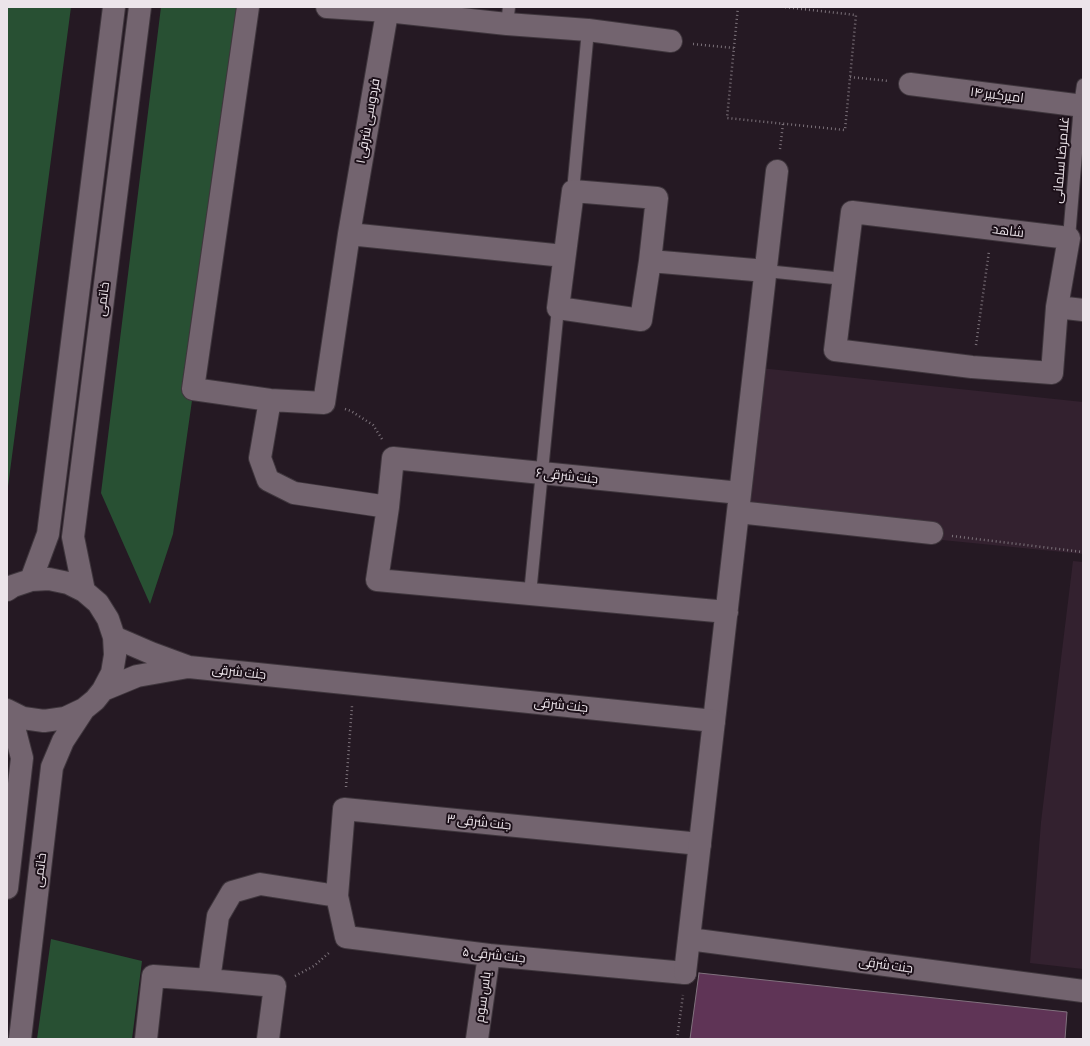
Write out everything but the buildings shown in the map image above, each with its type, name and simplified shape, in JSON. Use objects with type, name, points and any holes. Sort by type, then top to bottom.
[{"type":"street","name":"خاتمی","points":[[31,580],[48,534],[114,7]]},
{"type":"street","name":"خاتمی","points":[[84,591],[73,537],[140,7]]},
{"type":"street","points":[[248,7],[193,389],[270,400],[324,403]]},
{"type":"street","points":[[327,7],[508,15],[588,30],[671,42]]},
{"type":"street","name":"فردوسی شرقی ۱","points":[[324,403],[349,234],[388,9]]},
{"type":"street","name":"امیرکبیر ۱۴","points":[[910,84],[1082,99]]},
{"type":"street","points":[[685,973],[777,172]]},
{"type":"street","points":[[573,191],[657,198],[650,261],[641,320],[558,308],[564,256],[573,191]]},
{"type":"street","name":"شاهد","points":[[844,279],[852,212],[1069,238]]},
{"type":"street","points":[[349,234],[564,256]]},
{"type":"street","points":[[844,279],[835,350],[972,367],[1052,374],[1058,307],[1069,238]]},
{"type":"street","points":[[650,261],[766,271]]},
{"type":"street","points":[[1058,307],[1083,310]]},
{"type":"street","points":[[270,400],[260,458],[268,480],[294,493],[388,507]]},
{"type":"street","points":[[393,458],[388,507],[377,580],[726,612]]},
{"type":"street","name":"جنت شرقی ۶","points":[[393,458],[542,474],[739,502],[932,533]]},
{"type":"street","points":[[7,590],[13,586],[31,580],[49,579],[68,583],[84,591],[98,603],[108,619],[114,637],[115,655],[112,673],[103,690],[95,700],[84,709],[65,718],[44,721],[23,718],[7,710]]},
{"type":"street","points":[[114,637],[189,667]]},
{"type":"street","points":[[103,690],[137,676],[189,667]]},
{"type":"street","name":"جنت شرقی","points":[[189,667],[714,721]]},
{"type":"street","name":"خاتمی","points":[[20,1039],[52,767],[63,741],[84,709]]},
{"type":"street","points":[[7,714],[15,731],[22,758],[7,888]]},
{"type":"street","points":[[344,809],[337,896],[346,937]]},
{"type":"street","name":"جنت شرقی ۳","points":[[344,809],[700,844]]},
{"type":"street","points":[[209,980],[218,916],[232,892],[260,884],[337,896]]},
{"type":"street","name":"جنت شرقی ۵","points":[[346,937],[489,956],[685,973]]},
{"type":"street","name":"جنت شرقی","points":[[689,939],[1083,991]]},
{"type":"street","name":"یاس سوم","points":[[477,1039],[489,956]]},
{"type":"street","points":[[146,1039],[154,976],[275,986],[268,1039]]},
{"type":"lane","points":[[573,191],[588,30]]},
{"type":"lane","name":"غلامرضا سلمانی","points":[[1069,238],[1082,99]]},
{"type":"lane","points":[[766,271],[844,279]]},
{"type":"lane","points":[[530,594],[558,308]]},
{"type":"path","points":[[738,7],[727,118],[845,130],[856,15],[805,8],[784,7]]},
{"type":"path","points":[[671,42],[734,48]]},
{"type":"path","points":[[850,77],[910,84]]},
{"type":"path","points":[[972,367],[992,229]]},
{"type":"path","points":[[324,403],[350,411],[373,425],[393,458]]},
{"type":"path","points":[[932,533],[1083,552]]},
{"type":"path","points":[[344,809],[354,684]]},
{"type":"path","points":[[275,986],[314,966],[346,937]]},
{"type":"path","points":[[678,1039],[685,973]]},
{"type":"shaded area","points":[[760,368],[1083,402],[1083,554],[801,526],[748,505]]},
{"type":"shaded area","points":[[1073,561],[1083,562],[1083,969],[1030,963],[1041,822]]},
{"type":"green space","points":[[7,7],[71,7],[7,494]]},
{"type":"green space","points":[[161,7],[248,7],[173,534],[150,604],[101,493]]},
{"type":"green space","points":[[51,939],[142,961],[132,1039],[37,1039]]}]
